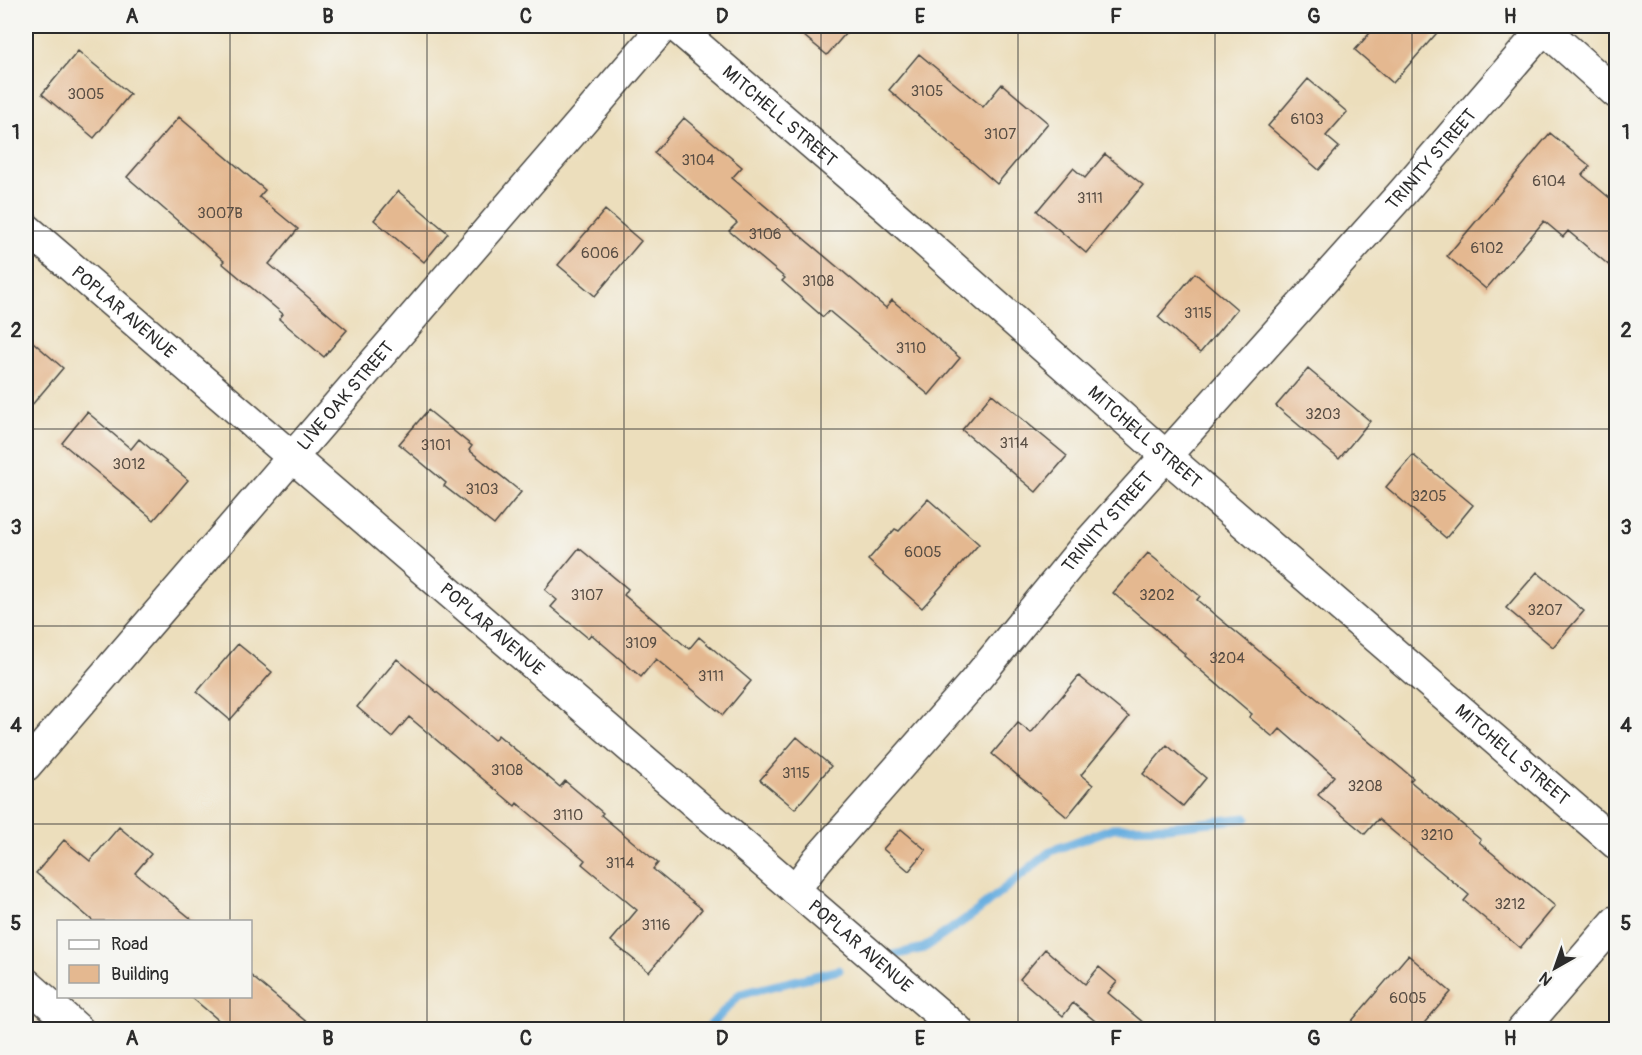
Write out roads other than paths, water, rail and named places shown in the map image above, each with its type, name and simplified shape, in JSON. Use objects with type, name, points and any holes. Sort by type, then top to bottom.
[{"type":"street","name":"LIVE OAK STREET","points":[[26,766],[664,26]]},
{"type":"street","name":"MITCHELL STREET","points":[[675,26],[889,210],[1166,456],[1617,844]]},
{"type":"street","name":"TRINITY STREET","points":[[795,890],[817,860],[972,683],[1085,546],[1394,202],[1543,26]]},
{"type":"street","points":[[1543,26],[1617,93]]},
{"type":"street","name":"POPLAR AVENUE","points":[[26,228],[958,1029]]},
{"type":"street","points":[[1522,1029],[1617,921]]},
{"type":"street","points":[[26,983],[79,1029]]},
{"type":"waterway","points":[[889,956],[924,948],[976,912],[1051,851],[1113,828],[1167,827],[1246,818]]},
{"type":"waterway","points":[[706,1030],[740,994],[839,970]]}]
